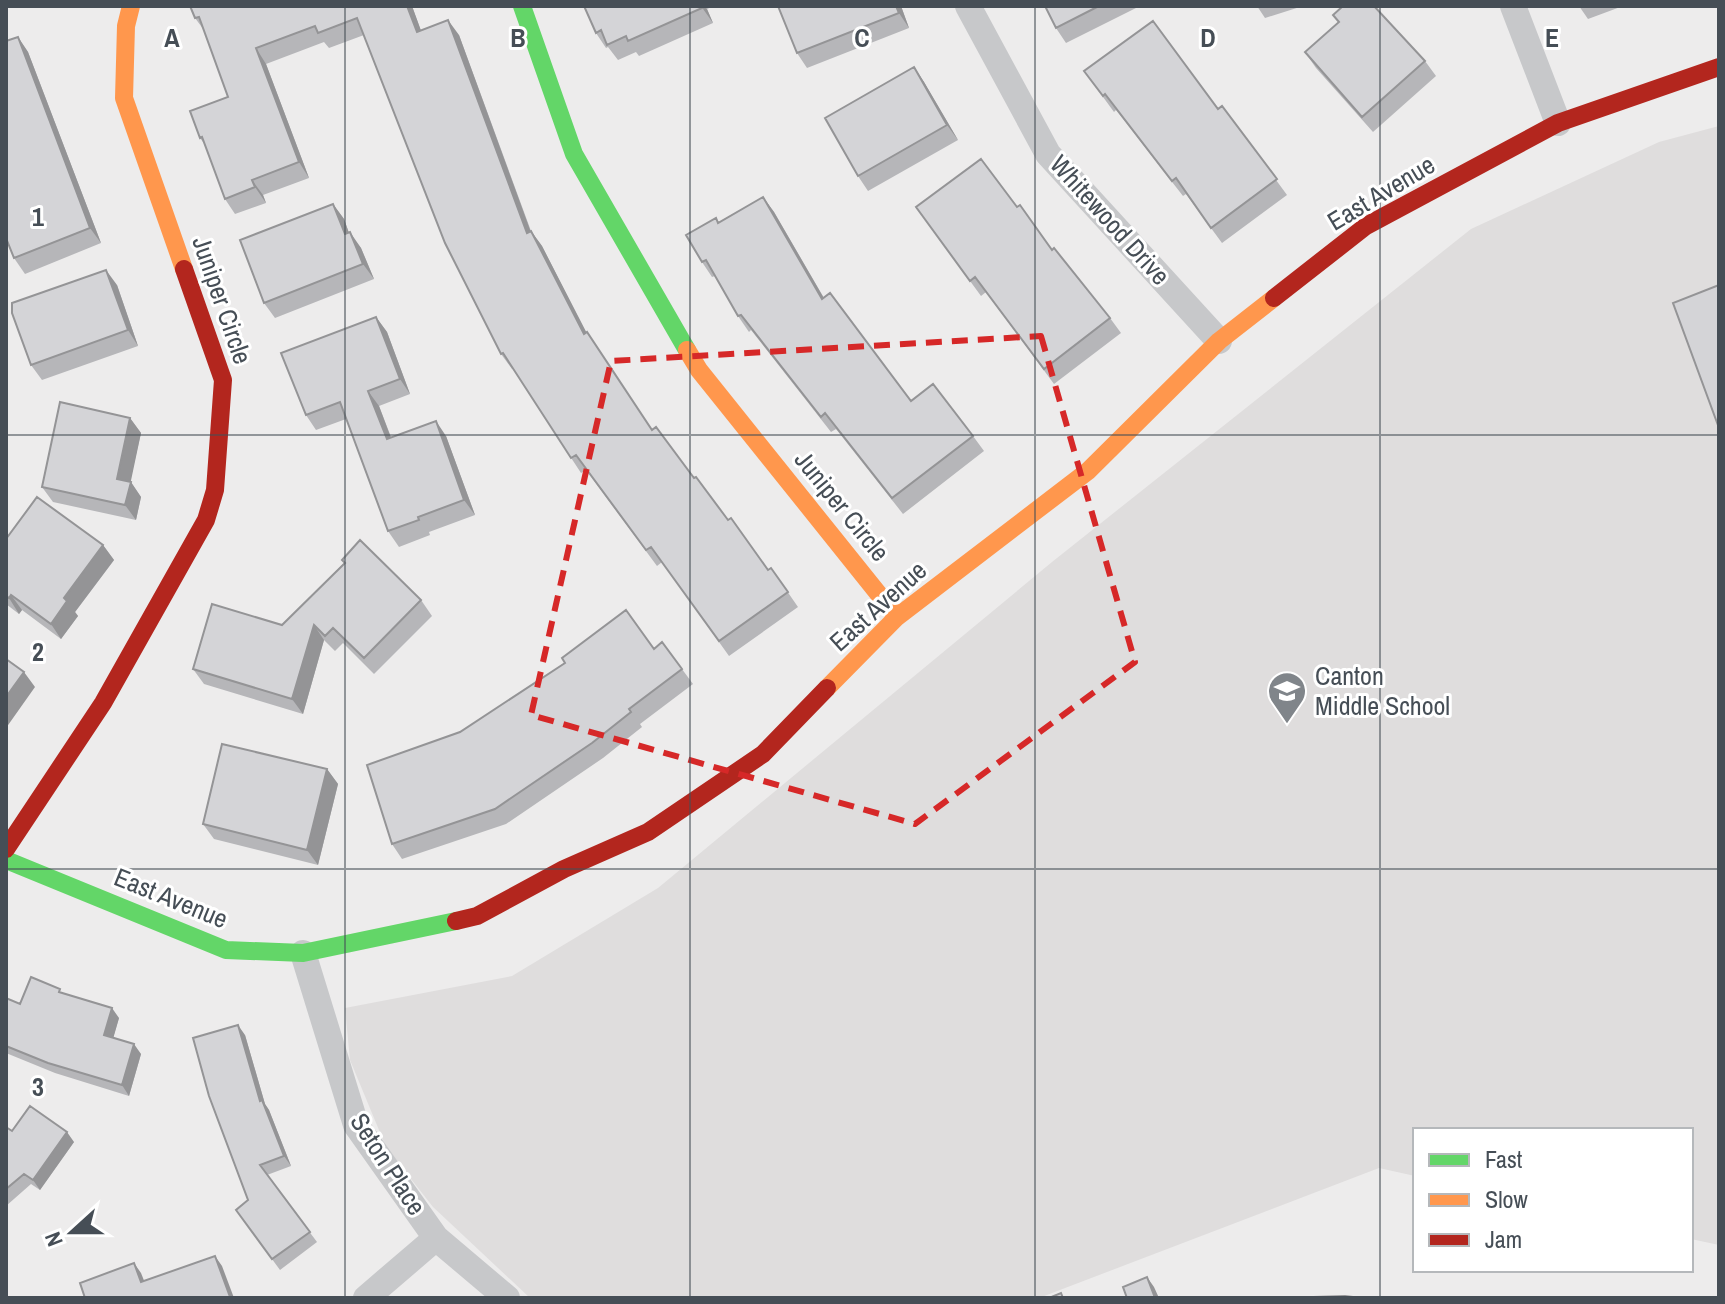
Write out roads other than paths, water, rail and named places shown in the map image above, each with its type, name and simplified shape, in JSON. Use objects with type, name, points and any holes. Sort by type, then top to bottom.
[{"type":"street","name":"Juniper Circle","points":[[6,849],[103,703],[206,520],[215,490],[223,380],[124,98],[126,26],[131,6]]},
{"type":"street","name":"Juniper Circle","points":[[522,6],[574,154],[699,370],[897,617]]},
{"type":"street","name":"Whitewood Drive","points":[[968,6],[1048,154],[1219,341]]},
{"type":"street","points":[[1513,6],[1558,123]]},
{"type":"street","name":"East Avenue","points":[[6,860],[226,950],[303,953],[477,916],[564,869],[648,832],[763,754],[897,617],[1088,471],[1219,341],[1366,226],[1558,123],[1719,67]]},
{"type":"street","name":"Seton Place","points":[[303,953],[356,1125],[436,1238],[507,1298]]},
{"type":"street","points":[[366,1298],[436,1238]]},
{"type":"place","name":"Canton Middle School","points":[[1287,725]]}]
